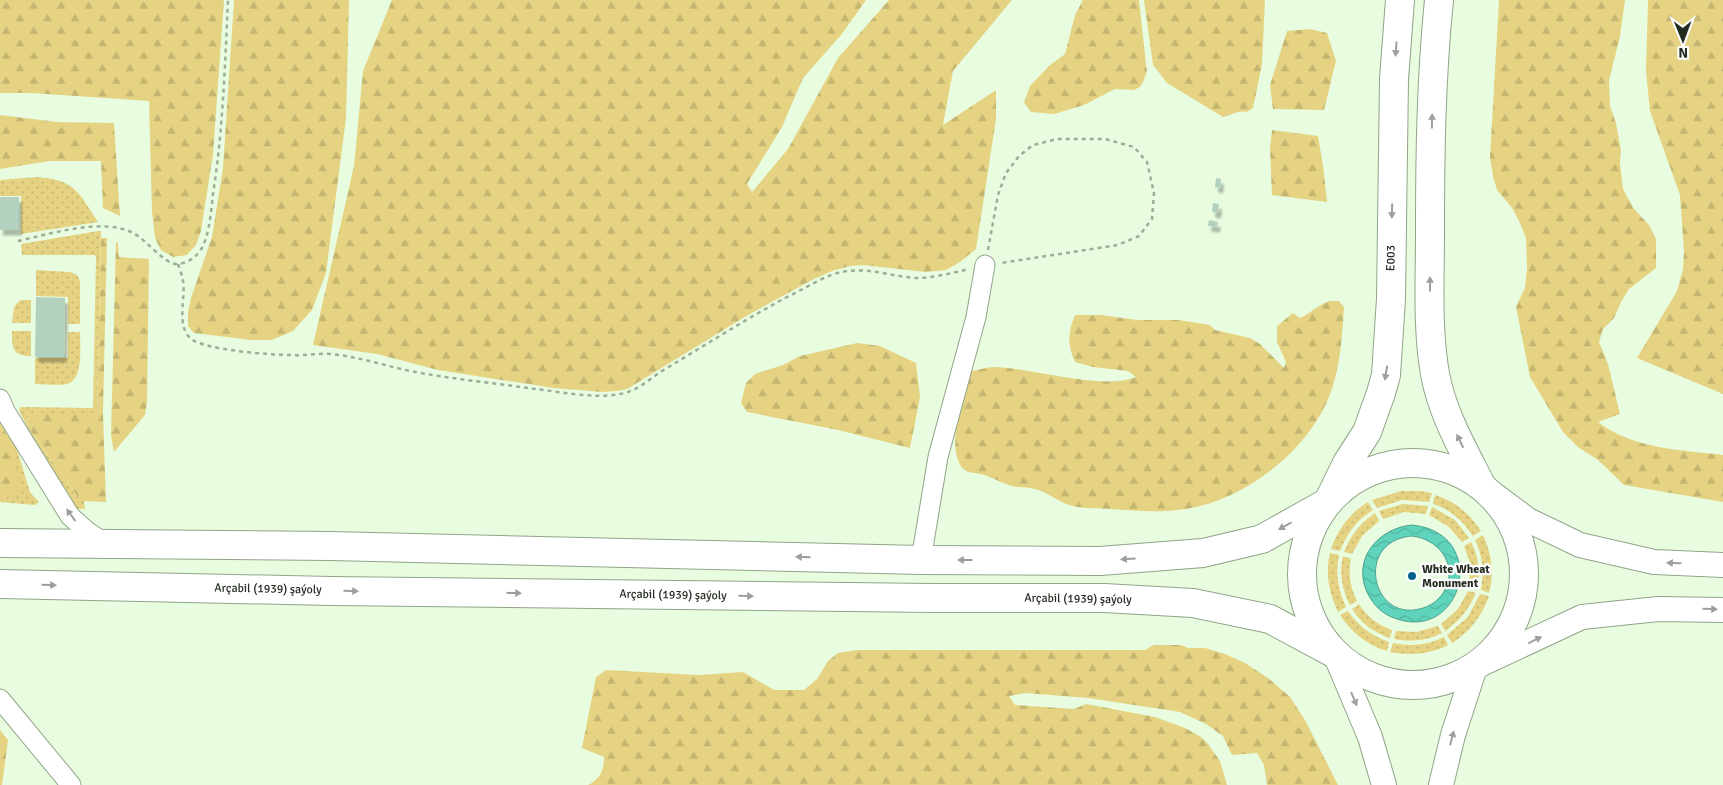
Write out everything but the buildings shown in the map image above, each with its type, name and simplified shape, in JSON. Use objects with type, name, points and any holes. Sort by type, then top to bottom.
[{"type":"highway","name":"E003","points":[[1328,502],[1347,463],[1367,432],[1382,394],[1386,375],[1391,299],[1394,79],[1400,0]]},
{"type":"highway","points":[[1328,502],[1310,531],[1302,563],[1302,572],[1304,596],[1315,628],[1335,654],[1360,672],[1388,683],[1418,686],[1448,680],[1475,667],[1501,643],[1518,612],[1525,578],[1521,542],[1505,511],[1481,485],[1447,414],[1435,374],[1432,351],[1429,300],[1430,217],[1433,82],[1439,0]]},
{"type":"highway","points":[[0,543],[330,546],[921,560],[1100,561],[1203,553],[1262,539],[1328,502],[1353,480],[1384,466],[1418,463],[1451,469],[1481,485]]},
{"type":"highway","name":"Arçabil (1939) şaýoly","points":[[0,584],[321,590],[1124,599],[1193,603],[1270,619],[1335,654]]},
{"type":"main road","points":[[1481,485],[1528,520],[1580,545],[1654,562],[1723,564]]},
{"type":"main road","points":[[1442,785],[1453,735],[1475,667],[1582,617],[1658,609],[1723,610]]},
{"type":"main road","points":[[1335,654],[1370,737],[1384,785]]},
{"type":"lane","points":[[921,560],[938,457],[976,318],[985,265]]},
{"type":"lane","points":[[0,400],[5,412],[70,516],[88,532],[108,545]]},
{"type":"lane","points":[[0,699],[71,785]]},
{"type":"path","points":[[18,241],[94,226],[119,227],[133,232],[142,238],[171,262],[178,264],[187,262],[197,255],[208,230],[218,163],[228,0]]},
{"type":"path","points":[[178,264],[183,280],[185,330],[190,338],[203,346],[274,355],[292,356],[324,353],[356,357],[429,374],[559,392],[604,396],[622,394],[634,390],[664,369],[752,316],[834,274],[866,270],[917,278],[946,275],[985,265],[1118,245],[1139,236],[1152,219],[1154,193],[1147,162],[1134,147],[1105,139],[1057,139],[1033,145],[1019,156],[1006,174],[998,195],[985,265]]},
{"type":"green space","points":[[0,0],[224,0],[213,154],[201,231],[196,245],[187,255],[173,257],[161,250],[155,238],[152,212],[149,101],[32,93],[0,93]]},
{"type":"green space","points":[[234,0],[349,0],[346,118],[326,273],[312,310],[293,331],[272,340],[251,340],[194,333],[188,326],[191,298],[212,237],[223,168]]},
{"type":"green space","points":[[392,0],[866,0],[841,35],[803,78],[782,127],[747,184],[752,192],[788,149],[838,58],[889,0],[1012,0],[953,71],[943,125],[996,90],[996,119],[976,249],[946,270],[926,272],[863,265],[832,271],[748,315],[627,389],[617,391],[602,392],[554,388],[438,370],[377,354],[313,345],[354,166],[363,71]]},
{"type":"green space","points":[[1083,0],[1139,0],[1147,71],[1144,80],[1140,87],[1134,90],[1115,89],[1084,105],[1054,114],[1031,112],[1024,102],[1030,86],[1049,66],[1065,54],[1075,15]]},
{"type":"green space","points":[[1144,0],[1265,0],[1262,64],[1253,108],[1247,112],[1238,112],[1223,117],[1167,83],[1153,65]]},
{"type":"green space","points":[[1499,0],[1625,0],[1620,36],[1609,81],[1610,106],[1616,123],[1621,150],[1620,163],[1623,189],[1634,209],[1649,225],[1656,239],[1656,268],[1629,289],[1614,318],[1603,329],[1599,342],[1608,364],[1620,414],[1598,422],[1626,438],[1642,443],[1658,447],[1723,455],[1723,502],[1624,485],[1598,460],[1578,447],[1563,432],[1530,377],[1516,307],[1525,288],[1527,269],[1526,238],[1512,208],[1497,190],[1490,157]]},
{"type":"green space","points":[[1648,0],[1723,0],[1723,394],[1637,358],[1677,291],[1683,269],[1684,252],[1680,195],[1650,111],[1646,71]]},
{"type":"green space","points":[[1310,29],[1327,33],[1336,61],[1324,110],[1273,109],[1270,85],[1287,31]]},
{"type":"green space","points":[[0,115],[57,122],[114,123],[120,216],[103,208],[101,161],[50,161],[0,169]]},
{"type":"green space","points":[[1272,130],[1318,136],[1327,202],[1272,195],[1270,148]]},
{"type":"green space","points":[[37,177],[60,181],[75,189],[98,222],[21,234],[21,196],[0,196],[0,180]]},
{"type":"green space","points":[[101,231],[97,413],[35,413],[28,415],[27,422],[32,433],[78,497],[84,501],[85,509],[77,509],[37,447],[19,410],[21,407],[93,408],[96,257],[94,255],[22,255],[21,244]]},
{"type":"green space","points":[[101,238],[107,238],[103,413],[106,502],[81,501],[32,433],[27,422],[28,415],[35,413],[97,413]]},
{"type":"green space","points":[[116,242],[118,243],[119,257],[149,259],[147,402],[145,415],[114,452],[111,435]]},
{"type":"green space","points":[[36,270],[70,272],[77,275],[80,281],[80,324],[68,324],[68,297],[36,296]]},
{"type":"green space","points":[[20,300],[31,300],[31,323],[12,323],[14,307]]},
{"type":"green space","points":[[1330,301],[1339,301],[1344,307],[1337,369],[1326,404],[1302,441],[1286,458],[1249,486],[1228,496],[1207,504],[1167,511],[1082,508],[1063,503],[1040,490],[1012,486],[985,475],[967,472],[961,466],[955,444],[956,432],[961,406],[972,371],[989,367],[1010,368],[1067,378],[1105,381],[1122,381],[1136,377],[1128,371],[1093,367],[1075,362],[1069,338],[1075,315],[1101,315],[1137,320],[1179,320],[1210,325],[1215,330],[1250,338],[1260,344],[1284,368],[1286,362],[1277,342],[1277,326],[1293,313],[1300,318]]},
{"type":"green space","points":[[12,331],[31,331],[31,356],[25,356],[14,350]]},
{"type":"green space","points":[[68,332],[80,332],[80,361],[76,376],[67,384],[35,384],[35,358],[68,358]]},
{"type":"green space","points":[[857,343],[880,346],[916,363],[920,397],[910,448],[838,430],[747,412],[741,403],[746,383],[755,374],[783,365],[800,356]]},
{"type":"green space","points":[[0,419],[15,443],[30,492],[39,502],[35,505],[0,502],[0,497],[11,497],[11,440],[0,426]]},
{"type":"green space","points":[[0,426],[11,440],[15,449],[19,491],[11,497],[0,497]]},
{"type":"green space","points":[[1401,491],[1432,493],[1429,502],[1402,500],[1377,508],[1372,500]]},
{"type":"green space","points":[[1435,495],[1461,509],[1481,531],[1473,536],[1456,516],[1433,504]]},
{"type":"green space","points":[[1368,502],[1373,510],[1353,528],[1340,551],[1331,549],[1345,522]]},
{"type":"green space","points":[[1403,504],[1428,506],[1426,514],[1404,512],[1383,519],[1379,511]]},
{"type":"green space","points":[[1432,507],[1455,520],[1469,538],[1462,542],[1449,527],[1429,515]]},
{"type":"green space","points":[[1375,513],[1379,521],[1362,536],[1352,554],[1344,552],[1356,530]]},
{"type":"green space","points":[[1483,535],[1491,563],[1492,578],[1489,593],[1481,590],[1482,564],[1475,540]]},
{"type":"green space","points":[[1471,542],[1476,553],[1478,565],[1477,589],[1469,587],[1470,563],[1464,546]]},
{"type":"green space","points":[[1330,553],[1339,555],[1338,581],[1346,607],[1338,612],[1332,598],[1329,583]]},
{"type":"green space","points":[[1343,556],[1351,559],[1350,580],[1357,601],[1350,605],[1342,581]]},
{"type":"green space","points":[[1468,591],[1476,593],[1460,619],[1445,631],[1441,624],[1458,609]]},
{"type":"green space","points":[[1480,594],[1489,596],[1483,610],[1470,629],[1452,643],[1447,635],[1468,617]]},
{"type":"green space","points":[[1359,604],[1373,620],[1392,630],[1390,638],[1368,627],[1359,619],[1352,609]]},
{"type":"green space","points":[[1348,611],[1366,630],[1389,642],[1387,651],[1366,641],[1349,627],[1340,615]]},
{"type":"green space","points":[[1438,626],[1442,633],[1431,638],[1413,641],[1394,639],[1396,631],[1416,632]]},
{"type":"green space","points":[[1444,637],[1448,645],[1427,652],[1405,654],[1390,652],[1393,643],[1419,644],[1432,642]]},
{"type":"green space","points":[[1154,645],[1181,645],[1188,648],[1205,648],[1245,663],[1268,678],[1290,697],[1305,720],[1338,785],[1267,785],[1264,765],[1257,753],[1232,755],[1223,736],[1206,724],[1180,712],[1088,698],[1026,693],[1009,696],[1015,705],[1074,709],[1086,704],[1155,717],[1185,728],[1201,737],[1208,744],[1220,761],[1227,785],[588,785],[598,777],[603,766],[604,757],[582,748],[596,677],[606,670],[699,675],[743,672],[774,690],[804,690],[817,679],[828,661],[838,653],[857,650],[1145,650]]},
{"type":"green space","points":[[0,730],[8,740],[2,785],[0,785]]},
{"type":"water","points":[[1412,525],[1436,532],[1452,546],[1459,564],[1459,583],[1452,601],[1439,615],[1420,622],[1397,619],[1383,612],[1369,597],[1363,579],[1366,557],[1372,547],[1379,539],[1400,527]],"holes":[[[1412,536],[1421,538],[1437,547],[1443,554],[1447,561],[1449,579],[1444,592],[1433,603],[1427,607],[1405,610],[1391,605],[1382,594],[1376,580],[1376,565],[1382,552],[1393,541]]]},
{"type":"place","name":"White Wheat Monument","points":[[1412,576]]}]
